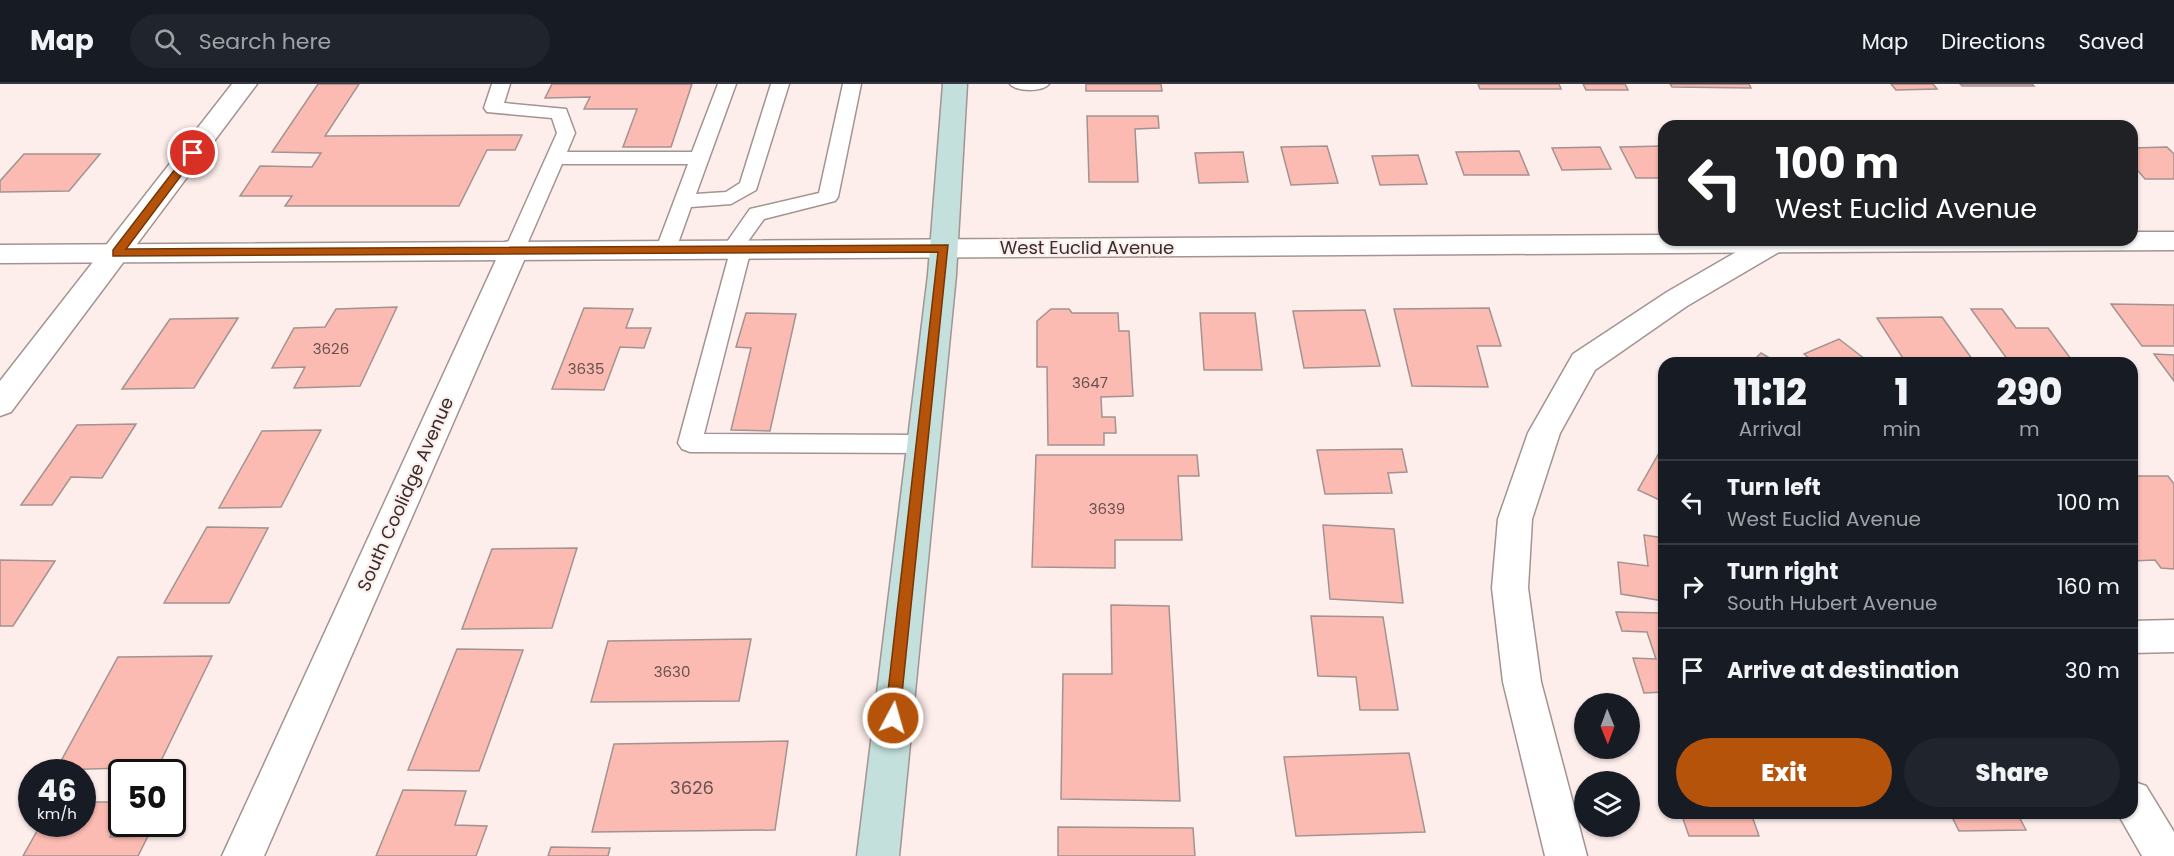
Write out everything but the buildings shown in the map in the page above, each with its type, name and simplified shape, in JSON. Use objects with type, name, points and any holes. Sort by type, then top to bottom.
[{"type":"main road","points":[[878,856],[944,248],[955,84]]},
{"type":"street","points":[[0,404],[245,84]]},
{"type":"street","name":"West Euclid Avenue","points":[[2138,241],[2174,241]]},
{"type":"street","name":"West Euclid Avenue","points":[[0,254],[515,249],[1658,245]]},
{"type":"street","points":[[1566,856],[1522,682],[1510,588],[1515,519],[1544,433],[1584,363],[1677,299],[1767,246]]},
{"type":"street","name":"South Coolidge Avenue","points":[[243,856],[515,249]]},
{"type":"street","points":[[2138,636],[2174,636]]},
{"type":"street","points":[[2138,810],[2164,856]]},
{"type":"lane","name":"South Coolidge Avenue","points":[[501,84],[493,108],[560,113],[566,133],[515,249]]},
{"type":"lane","points":[[666,249],[727,84]]},
{"type":"lane","points":[[685,201],[731,198],[749,186],[780,84]]},
{"type":"lane","points":[[852,84],[828,197],[757,214],[737,249],[690,443],[923,444]]},
{"type":"lane","points":[[1019,84],[1040,84]]},
{"type":"lane","points":[[555,158],[700,158]]},
{"type":"route","points":[[193,153],[117,253],[944,248],[893,718]]}]
